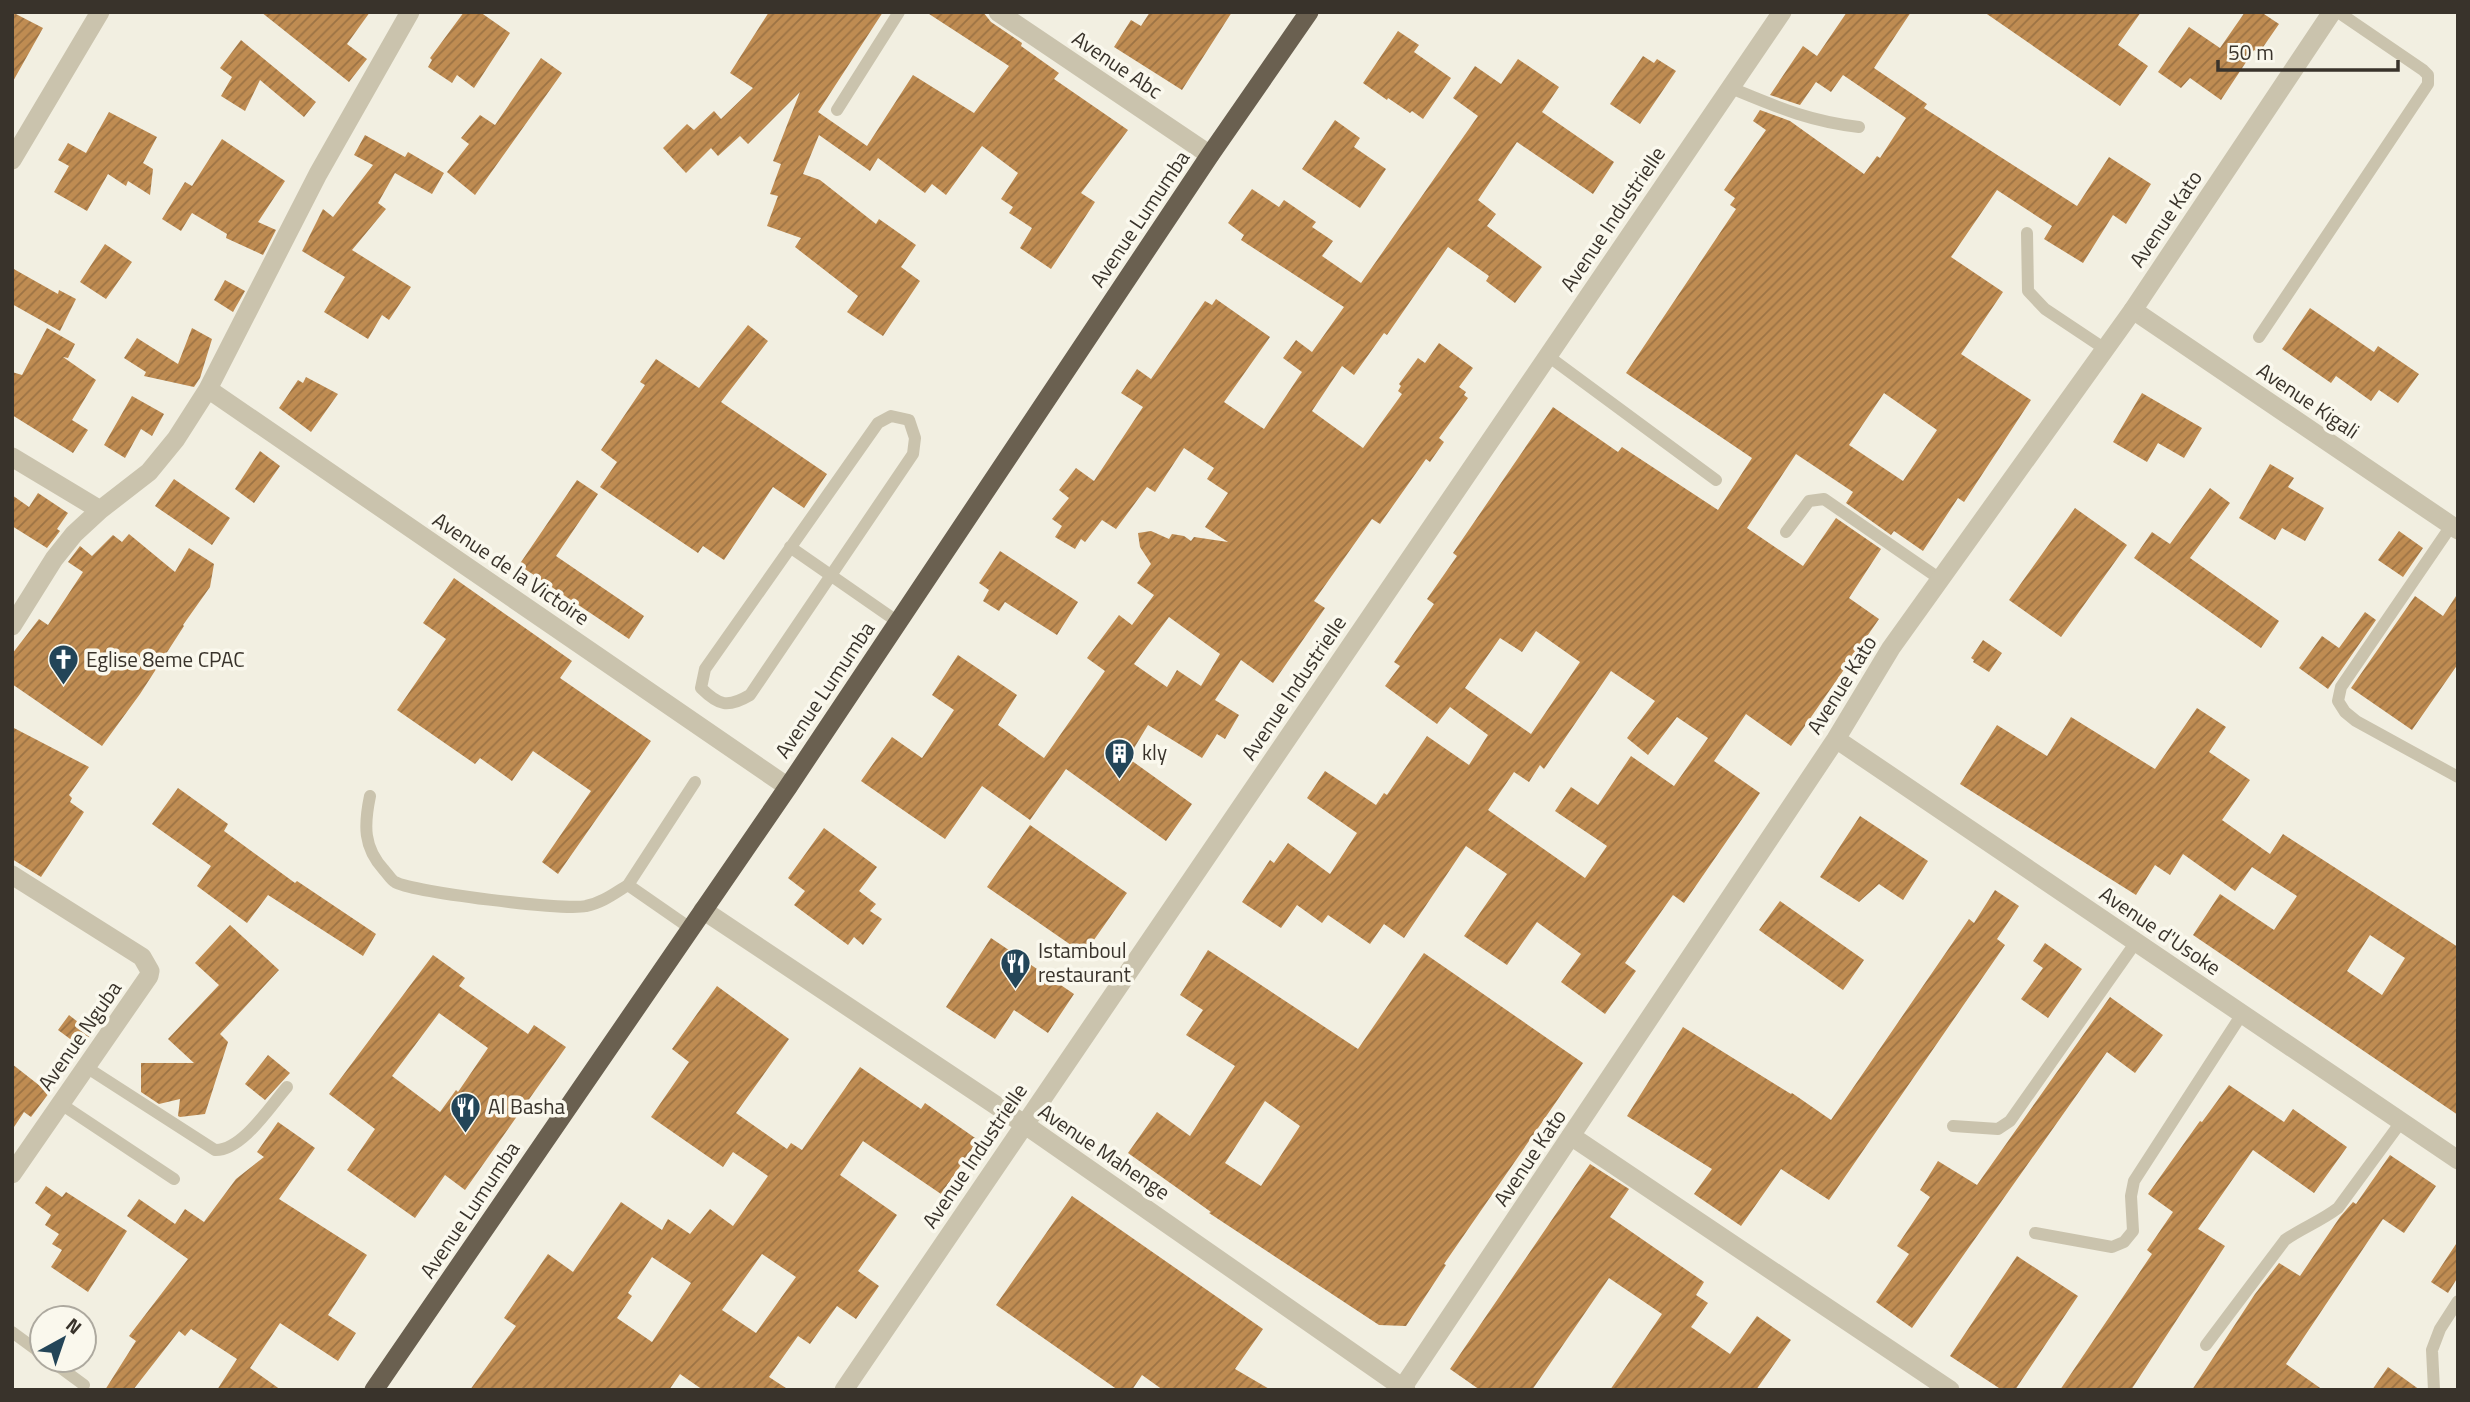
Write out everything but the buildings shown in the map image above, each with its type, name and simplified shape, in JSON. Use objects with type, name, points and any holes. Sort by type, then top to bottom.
[{"type":"highway","name":"Avenue Lumumba","points":[[374,1390],[788,787],[1210,155],[1309,12]]},
{"type":"street","points":[[12,160],[100,12]]},
{"type":"street","points":[[12,626],[54,559],[74,534],[149,472],[176,439],[208,389],[318,174],[410,12]]},
{"type":"street","name":"Avenue Abc","points":[[998,12],[1210,155]]},
{"type":"street","name":"Avenue Industrielle","points":[[844,1390],[1782,12]]},
{"type":"street","name":"Avenue Kato","points":[[1403,1389],[1836,739],[1891,648],[2133,310],[2332,12]]},
{"type":"street","name":"Avenue Kigali","points":[[2133,310],[2455,528]]},
{"type":"street","name":"Avenue de la Victoire","points":[[208,389],[788,787]]},
{"type":"street","points":[[12,457],[100,510]]},
{"type":"street","name":"Avenue d'Usoke","points":[[1836,739],[2458,1160]]},
{"type":"street","name":"Avenue Nguba","points":[[12,875],[142,957],[149,966],[149,976],[12,1174]]},
{"type":"street","name":"Avenue Mahenge","points":[[704,910],[1024,1124],[1403,1389]]},
{"type":"street","points":[[1571,1136],[1950,1390]]},
{"type":"lane","points":[[837,110],[899,12]]},
{"type":"lane","points":[[2259,337],[2428,85],[2428,75],[2423,70],[2338,12]]},
{"type":"lane","points":[[1731,88],[1796,115],[1824,123],[1859,127]]},
{"type":"lane","points":[[2027,233],[2028,291],[2045,309],[2105,349]]},
{"type":"lane","points":[[1548,356],[1716,480]]},
{"type":"lane","points":[[891,416],[909,420],[915,438],[913,454],[831,576],[750,695],[734,704],[714,701],[701,688],[705,669],[878,423],[891,416]]},
{"type":"lane","points":[[1786,531],[1810,501],[1824,499],[1940,579]]},
{"type":"lane","points":[[2455,528],[2341,687],[2338,701],[2345,712],[2356,721],[2458,777]]},
{"type":"lane","points":[[790,547],[898,622]]},
{"type":"lane","points":[[370,796],[365,822],[372,857],[395,882],[534,905],[584,907],[606,899],[628,885],[695,782]]},
{"type":"lane","points":[[628,885],[690,928]]},
{"type":"lane","points":[[1952,1126],[1998,1129],[2004,1127],[2136,942]]},
{"type":"lane","points":[[2035,1233],[2112,1247],[2124,1242],[2133,1231],[2131,1196],[2134,1181],[2242,1014]]},
{"type":"lane","points":[[86,1068],[215,1150],[224,1150],[243,1138],[287,1087]]},
{"type":"lane","points":[[61,1104],[174,1179]]},
{"type":"lane","points":[[2206,1345],[2284,1240],[2301,1228],[2324,1219],[2337,1208],[2401,1122]]},
{"type":"lane","points":[[2434,1390],[2432,1350],[2440,1329],[2458,1301]]},
{"type":"lane","points":[[12,1332],[28,1344]]},
{"type":"lane","points":[[69,1374],[84,1385]]},
{"type":"place","name":"Eglise 8eme CPAC","points":[[63,687]]},
{"type":"place","name":"kly","points":[[1119,780]]},
{"type":"place","name":"Istamboul restaurant","points":[[1015,990]]},
{"type":"place","name":"Al Basha","points":[[465,1134]]}]
